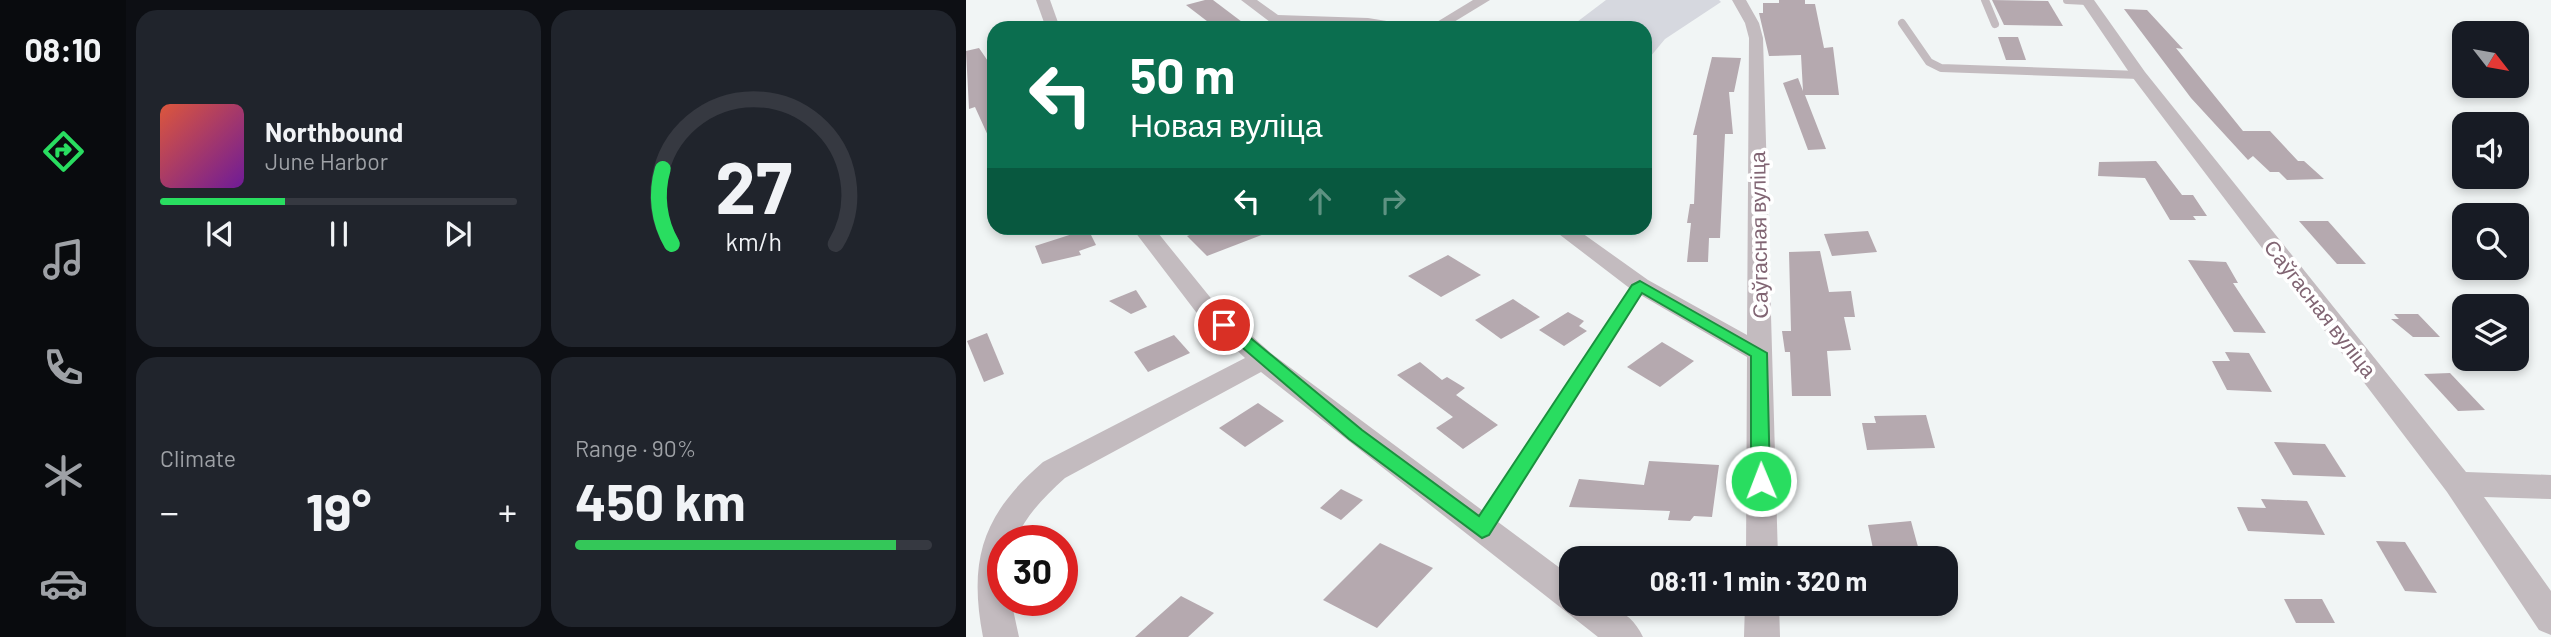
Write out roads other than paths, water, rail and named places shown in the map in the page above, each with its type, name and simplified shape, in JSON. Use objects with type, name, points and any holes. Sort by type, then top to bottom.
[{"type":"street","points":[[1043,0],[1050,21]]},
{"type":"street","points":[[1248,0],[1277,21]]},
{"type":"street","points":[[1446,21],[1483,0]]},
{"type":"street","name":"Саўгасная вуліца","points":[[1739,0],[1752,23],[1756,38],[1762,546]]},
{"type":"street","name":"Саўгасная вуліца","points":[[2087,0],[2139,75],[2458,484],[2551,619]]},
{"type":"street","points":[[1274,19],[1359,21]]},
{"type":"street","points":[[1148,235],[1205,307],[1263,360],[1559,587]]},
{"type":"street","points":[[1572,235],[1640,285],[1759,353]]},
{"type":"street","points":[[1001,637],[992,602],[998,539],[1012,510],[1029,491],[1054,470],[1263,360]]},
{"type":"street","points":[[2458,484],[2551,487]]},
{"type":"street","points":[[1597,616],[1625,637]]},
{"type":"street","points":[[1762,616],[1762,637]]},
{"type":"lane","points":[[1985,0],[1995,24]]},
{"type":"lane","points":[[2067,0],[2087,0]]},
{"type":"lane","points":[[1902,23],[1929,62],[1941,68],[2139,75]]},
{"type":"lane","points":[[1482,529],[1640,285]]}]
